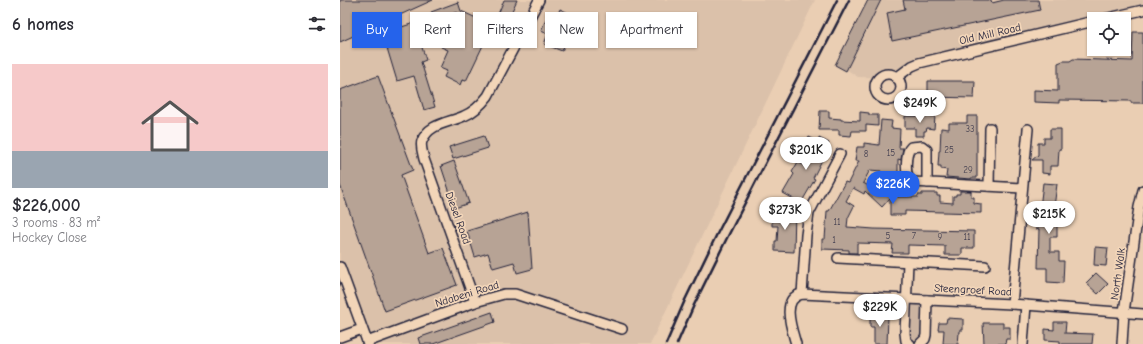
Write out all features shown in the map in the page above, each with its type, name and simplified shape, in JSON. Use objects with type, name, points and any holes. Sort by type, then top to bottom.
[{"type":"street","name":"Diesel Road","points":[[475,302],[424,159],[422,142],[428,132],[432,129],[438,125],[465,116],[478,108],[488,96],[539,0]]},
{"type":"street","points":[[1131,13],[1143,10]]},
{"type":"street","name":"Old Mill Road","points":[[896,78],[912,66],[919,63],[1087,23]]},
{"type":"street","points":[[989,186],[990,128]]},
{"type":"street","points":[[1012,304],[1028,129]]},
{"type":"street","points":[[796,344],[789,313],[792,301],[795,297],[802,294],[806,234],[809,214],[840,154]]},
{"type":"street","points":[[927,183],[1022,188]]},
{"type":"street","name":"North Walk","points":[[1122,344],[1124,312],[1143,190]]},
{"type":"street","points":[[838,258],[985,266]]},
{"type":"street","points":[[908,262],[905,338],[910,344]]},
{"type":"street","points":[[340,267],[368,343]]},
{"type":"street","name":"Ndabeni Road","points":[[368,343],[475,302],[504,294],[515,294],[622,329]]},
{"type":"street","name":"Steengroef Road","points":[[802,294],[1012,304],[1143,314]]},
{"type":"street","points":[[920,344],[925,339],[926,335],[927,300]]},
{"type":"street","points":[[1023,344],[1026,305]]},
{"type":"street","points":[[340,338],[362,328]]},
{"type":"shaded area","points":[[340,0],[815,0],[650,344],[368,344],[340,267]]},
{"type":"shaded area","points":[[868,0],[1143,0],[1143,10],[1131,13],[1087,12],[1087,21],[919,63],[896,78],[858,77],[837,63]]},
{"type":"shaded area","points":[[914,303],[923,307],[923,337],[918,341],[909,339],[910,306]]},
{"type":"building","points":[[340,0],[433,0],[402,14],[402,12],[352,12],[352,37],[340,42]]},
{"type":"building","points":[[504,0],[517,0],[512,12],[499,12]]},
{"type":"building","points":[[868,0],[881,0],[846,71],[835,65]]},
{"type":"building","points":[[903,0],[991,0],[992,3],[1004,0],[1038,0],[1040,10],[892,41],[887,13],[905,9]]},
{"type":"building","points":[[458,2],[461,11],[463,12],[457,12],[431,12]]},
{"type":"building","points":[[560,9],[566,12],[559,12]]},
{"type":"building","points":[[465,13],[473,17],[473,48],[482,48],[466,81],[462,80],[460,85],[444,77],[447,71],[440,68],[448,50],[443,48],[465,48]]},
{"type":"building","points":[[545,21],[545,33],[541,31]]},
{"type":"building","points":[[410,24],[410,48],[422,48],[426,60],[421,62],[435,107],[424,110],[414,76],[397,81],[387,48],[402,48],[402,27]]},
{"type":"building","points":[[1133,32],[1143,32],[1143,103],[1131,103],[1131,101],[1059,100],[1059,103],[1034,102],[1034,90],[1058,91],[1058,63],[1073,59],[1132,61]]},
{"type":"building","points":[[554,48],[563,48],[562,51]]},
{"type":"building","points":[[378,76],[413,170],[401,175],[429,253],[443,248],[457,285],[385,311],[340,185],[340,90]]},
{"type":"building","points":[[928,81],[975,81],[974,98],[928,97]]},
{"type":"building","points":[[820,111],[829,111],[829,118],[841,120],[860,121],[860,112],[869,113],[869,115],[878,115],[878,126],[866,125],[866,131],[852,131],[851,136],[839,135],[839,130],[819,130]]},
{"type":"building","points":[[905,116],[935,116],[934,129],[927,128],[926,131],[924,131],[924,136],[915,136],[915,128],[905,128]]},
{"type":"building","points":[[967,116],[977,116],[977,178],[946,177],[947,170],[941,169],[941,166],[938,166],[941,128],[949,129],[949,123],[967,123]]},
{"type":"building","points":[[881,120],[892,121],[891,128],[900,129],[899,148],[903,148],[901,160],[898,159],[898,178],[881,178],[881,171],[870,170],[863,183],[875,189],[882,182],[898,197],[918,197],[918,195],[922,195],[922,193],[937,193],[937,196],[940,196],[940,202],[953,203],[953,196],[960,194],[960,191],[971,191],[971,197],[974,197],[974,203],[981,204],[981,213],[905,211],[905,215],[890,215],[890,198],[882,207],[865,191],[864,194],[853,188],[846,201],[854,206],[848,218],[847,227],[974,231],[974,248],[962,248],[962,255],[945,255],[945,246],[908,245],[908,253],[892,253],[893,244],[857,243],[857,253],[849,253],[849,250],[822,249],[822,239],[825,239],[827,211],[829,211],[845,182],[848,183],[859,161],[855,161],[857,147],[864,147],[864,143],[879,145]]},
{"type":"building","points":[[1050,129],[1061,129],[1061,149],[1059,149],[1058,166],[1050,166],[1050,174],[1042,173],[1042,160],[1032,160],[1038,155],[1038,143],[1044,143],[1044,138],[1050,138]]},
{"type":"building","points":[[484,136],[488,148],[453,159],[449,147]]},
{"type":"building","points":[[809,137],[819,142],[819,138],[829,143],[822,155],[824,156],[813,178],[815,179],[801,203],[783,193],[794,174],[792,172],[798,162],[806,166],[813,153],[803,148]]},
{"type":"building","points":[[454,161],[469,203],[455,208],[441,166]]},
{"type":"building","points":[[1043,183],[1057,184],[1053,215],[1057,215],[1057,237],[1050,237],[1050,252],[1059,252],[1059,261],[1064,261],[1063,283],[1047,282],[1047,268],[1038,268],[1039,229],[1036,230],[1036,216],[1039,216]]},
{"type":"building","points":[[784,210],[795,210],[794,252],[775,251],[778,226],[772,226],[772,216],[783,216]]},
{"type":"building","points":[[528,212],[532,269],[517,273],[514,262],[493,268],[488,253],[475,257],[467,231]]},
{"type":"building","points":[[1095,247],[1108,248],[1106,266],[1094,265]]},
{"type":"building","points":[[1096,273],[1108,284],[1098,294],[1086,283]]},
{"type":"building","points":[[492,312],[495,322],[433,344],[420,344],[418,338]]},
{"type":"building","points":[[870,313],[888,317],[887,344],[874,344],[874,327],[870,327]]},
{"type":"building","points":[[947,318],[963,319],[963,330],[960,330],[958,344],[943,344],[944,330],[938,330],[939,323],[946,323]]},
{"type":"building","points":[[1054,322],[1066,322],[1065,333],[1093,334],[1092,344],[1060,344],[1060,341],[1045,340],[1045,329],[1054,330]]},
{"type":"building","points":[[983,323],[1003,323],[1003,327],[1010,327],[1010,339],[1006,339],[1005,344],[984,344]]},
{"type":"railway","points":[[666,344],[685,300],[716,236],[837,0]]},
{"type":"railway","points":[[677,344],[694,305],[726,240],[849,0]]}]
